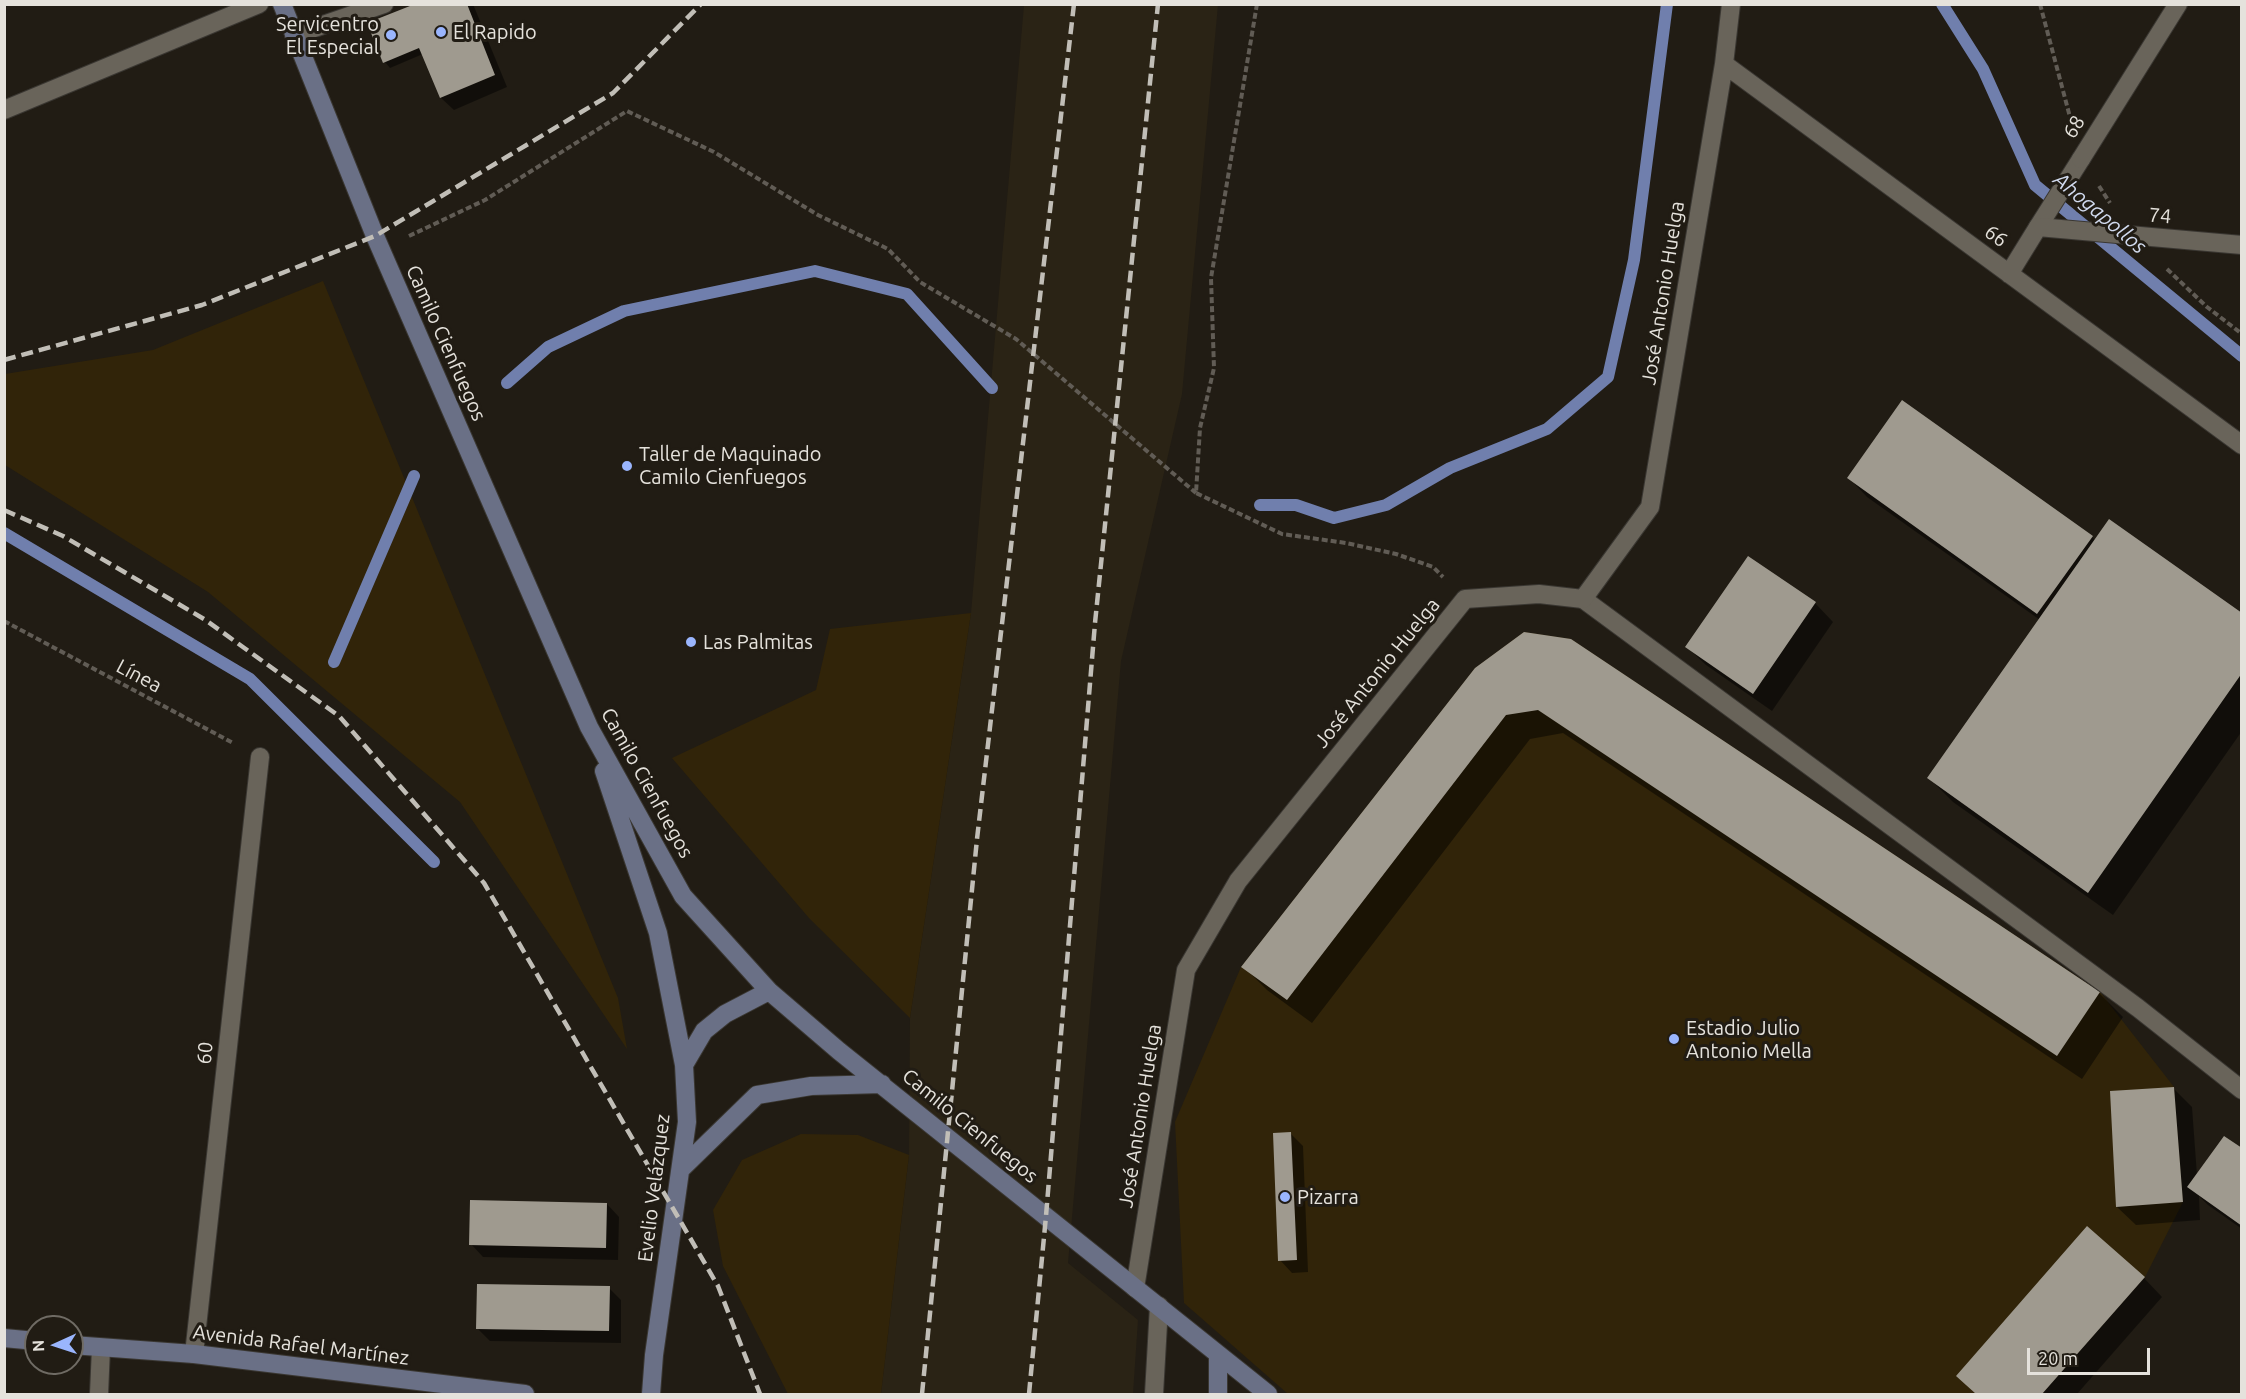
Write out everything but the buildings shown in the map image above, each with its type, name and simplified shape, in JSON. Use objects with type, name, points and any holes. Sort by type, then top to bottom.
[{"type":"main road","name":"Camilo Cienfuegos","points":[[282,4],[381,250],[589,727],[683,896],[769,991],[1268,1395]]},
{"type":"main road","name":"Evelio Velázquez","points":[[589,727],[658,933],[684,1065],[687,1122],[654,1355],[651,1395]]},
{"type":"main road","points":[[684,1065],[704,1031],[725,1014],[769,991]]},
{"type":"main road","points":[[681,1170],[757,1095],[811,1086],[882,1084]]},
{"type":"main road","points":[[4,1338],[24,1340]]},
{"type":"main road","name":"Avenida Rafael Martínez","points":[[84,1346],[194,1354],[525,1395]]},
{"type":"main road","points":[[1218,1355],[1218,1395]]},
{"type":"street","points":[[4,110],[259,4]]},
{"type":"street","points":[[294,35],[384,4]]},
{"type":"street","name":"José Antonio Huelga","points":[[1135,1288],[1186,970],[1238,881],[1465,599],[1539,594],[1583,599],[1650,507],[1724,64],[1731,4]]},
{"type":"street","name":"68","points":[[2009,274],[2178,4]]},
{"type":"street","name":"66","points":[[1724,64],[2241,445]]},
{"type":"street","name":"74","points":[[2038,227],[2241,245]]},
{"type":"street","points":[[1583,599],[2138,1008],[2241,1090]]},
{"type":"street","name":"60","points":[[194,1354],[260,757]]},
{"type":"street","points":[[1154,1395],[1159,1306]]},
{"type":"street","points":[[99,1395],[101,1348]]},
{"type":"path","points":[[1196,493],[1200,428],[1214,368],[1211,278],[1257,4]]},
{"type":"path","points":[[2040,4],[2081,159]]},
{"type":"path","points":[[381,250],[485,200],[627,111],[714,152],[818,215],[888,249],[920,282],[1016,339],[1196,493],[1282,534],[1346,543],[1396,554],[1433,567],[1465,599]]},
{"type":"path","name":"Línea","points":[[4,621],[260,757]]},
{"type":"shaded area","points":[[1024,5],[1218,5],[1182,394],[1121,661],[1068,1263],[1138,1320],[1133,1394],[881,1394],[909,1155],[910,1018],[971,613]]},
{"type":"shaded area","points":[[323,281],[618,998],[627,1049],[460,802],[208,592],[5,465],[5,374],[153,350]]},
{"type":"shaded area","points":[[971,613],[910,1018],[809,918],[672,758],[816,690],[830,629]]},
{"type":"shaded area","name":"Estadio Julio Antonio Mella","points":[[1524,632],[1571,639],[2100,992],[2174,1087],[2183,1202],[2145,1277],[2042,1394],[1288,1394],[1184,1303],[1175,1122],[1241,967],[1475,668]]},
{"type":"shaded area","points":[[801,1134],[858,1135],[909,1155],[881,1394],[788,1394],[723,1266],[713,1210],[742,1160]]},
{"type":"waterway","points":[[1260,505],[1296,505],[1334,518],[1386,505],[1450,468],[1547,429],[1608,377],[1634,260],[1667,4]]},
{"type":"waterway","name":"Ahogapollos","points":[[1942,4],[1983,69],[2035,185],[2242,356]]},
{"type":"waterway","points":[[507,383],[548,347],[624,311],[815,271],[907,294],[992,388]]},
{"type":"waterway","points":[[334,662],[414,476]]},
{"type":"waterway","points":[[4,533],[250,679],[434,862]]},
{"type":"railway","points":[[4,360],[202,305],[375,236],[613,93],[701,4]]},
{"type":"railway","points":[[922,1394],[977,839],[1074,4]]},
{"type":"railway","points":[[1029,1394],[1095,623],[1158,4]]},
{"type":"railway","points":[[4,510],[63,536],[204,619],[339,716],[484,883],[718,1286],[760,1394]]},
{"type":"place","name":"El Rapido","points":[[441,32]]},
{"type":"place","name":"Servicentro El Especial","points":[[391,35]]},
{"type":"place","name":"Taller de Maquinado Camilo Cienfuegos","points":[[627,466]]},
{"type":"place","name":"Las Palmitas","points":[[691,642]]},
{"type":"place","name":"Estadio Julio Antonio Mella","points":[[1674,1039]]},
{"type":"place","name":"Pizarra","points":[[1285,1197]]}]
